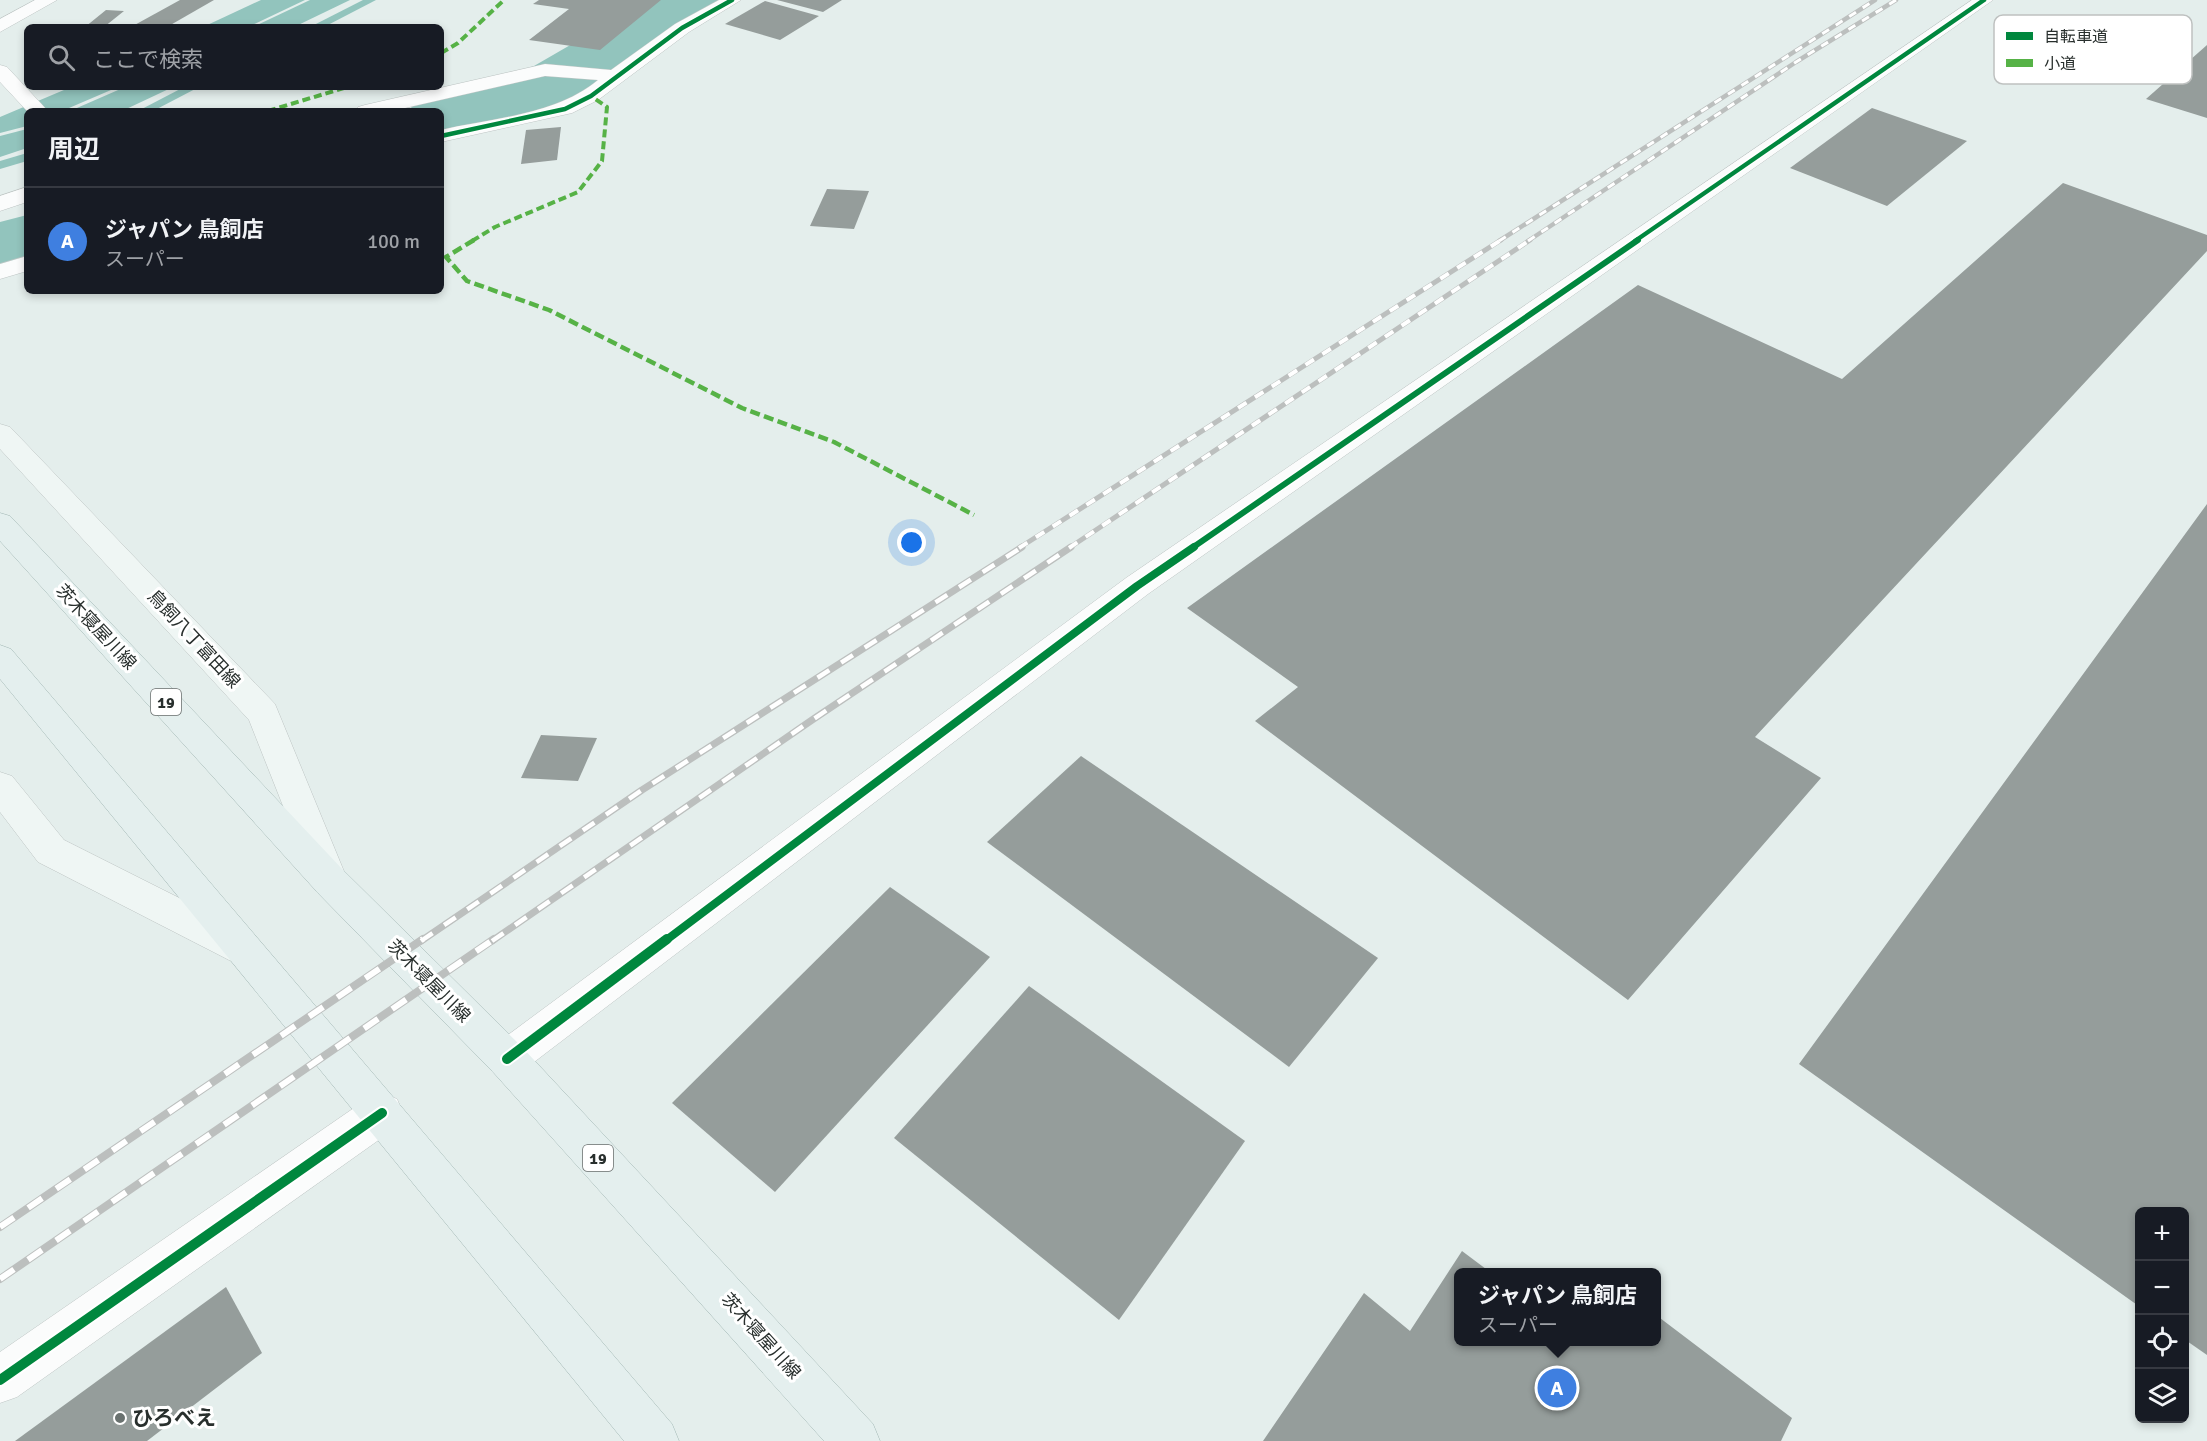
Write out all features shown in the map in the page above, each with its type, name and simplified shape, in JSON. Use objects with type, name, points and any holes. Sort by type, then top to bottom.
[{"type":"main road","name":"鳥飼八丁富田線","points":[[0,433],[263,713],[331,882]]},
{"type":"main road","name":"茨木寝屋川線","points":[[0,522],[331,882],[507,1059],[856,1441]]},
{"type":"main road","points":[[0,657],[655,1441]]},
{"type":"main road","points":[[0,786],[51,851],[242,948]]},
{"type":"street","points":[[0,26],[48,0]]},
{"type":"street","points":[[444,135],[565,108],[591,96],[682,28],[732,0]]},
{"type":"street","points":[[507,1059],[1137,586],[1984,0]]},
{"type":"street","points":[[378,108],[545,70],[615,76]]},
{"type":"street","points":[[0,72],[32,106]]},
{"type":"street","points":[[0,204],[24,195]]},
{"type":"street","points":[[0,272],[24,264]]},
{"type":"street","points":[[0,1380],[382,1113]]},
{"type":"water","points":[[261,0],[305,0],[254,24],[209,24]]},
{"type":"water","points":[[310,0],[350,0],[300,24],[259,24]]},
{"type":"water","points":[[64,90],[111,90],[69,108],[24,108],[24,127],[0,133],[0,117]]},
{"type":"water","points":[[118,90],[167,90],[128,108],[77,108]]},
{"type":"water","points":[[24,130],[24,149],[0,157],[0,136]]},
{"type":"building","points":[[180,0],[214,0],[172,24],[136,24]]},
{"type":"building","points":[[539,0],[661,0],[600,50],[529,40],[569,9],[533,4]]},
{"type":"building","points":[[777,0],[842,0],[823,12]]},
{"type":"building","points":[[765,1],[819,16],[780,40],[725,24]]},
{"type":"building","points":[[106,10],[124,11],[108,24],[89,24]]},
{"type":"building","points":[[2207,45],[2207,118],[2146,99],[2163,84],[2192,84],[2192,58]]},
{"type":"building","points":[[1872,108],[1967,141],[1887,206],[1790,168]]},
{"type":"building","points":[[561,127],[557,160],[521,164],[526,130]]},
{"type":"building","points":[[2063,183],[2207,235],[2207,251],[1755,737],[1821,778],[1628,1000],[1255,721],[1298,687],[1187,608],[1638,285],[1842,379]]},
{"type":"building","points":[[827,189],[869,191],[854,229],[810,226]]},
{"type":"building","points":[[2207,504],[2207,1355],[2189,1342],[2189,1207],[2135,1207],[2135,1303],[1799,1064]]},
{"type":"building","points":[[541,735],[597,738],[578,781],[521,778]]},
{"type":"building","points":[[1081,756],[1378,958],[1289,1067],[987,842]]},
{"type":"building","points":[[890,887],[990,957],[775,1192],[672,1103]]},
{"type":"building","points":[[1029,986],[1245,1141],[1119,1320],[894,1138]]},
{"type":"building","points":[[1462,1251],[1485,1268],[1454,1268],[1454,1346],[1661,1346],[1661,1319],[1792,1418],[1781,1441],[1263,1441],[1364,1293],[1410,1331]]},
{"type":"building","points":[[226,1287],[262,1353],[147,1441],[15,1441]]},
{"type":"waterway","points":[[321,24],[371,0]]},
{"type":"waterway","points":[[444,117],[489,106],[559,81],[695,0]]},
{"type":"waterway","points":[[150,108],[187,90]]},
{"type":"waterway","points":[[0,165],[24,158]]},
{"type":"waterway","points":[[0,248],[24,241]]},
{"type":"railway","points":[[1499,241],[1875,0]]},
{"type":"railway","points":[[1528,241],[1796,62],[1896,0]]},
{"type":"railway","points":[[1019,548],[1501,240]]},
{"type":"railway","points":[[1069,548],[1530,240]]},
{"type":"railway","points":[[421,941],[642,790],[1022,547]]},
{"type":"railway","points":[[492,941],[812,720],[1071,547]]},
{"type":"railway","points":[[0,1227],[423,939]]},
{"type":"railway","points":[[0,1279],[494,939]]},
{"type":"marked path","points":[[444,51],[458,43],[504,0]]},
{"type":"marked path","points":[[278,108],[337,90]]},
{"type":"marked path","points":[[591,96],[607,107],[602,161],[578,192],[495,227],[446,257],[467,281],[549,310],[742,408],[834,442],[974,515]]},
{"type":"cycle path","points":[[444,135],[565,109],[591,96],[682,28],[732,0]]},
{"type":"cycle path","points":[[507,1059],[1137,586],[1984,0]]},
{"type":"cycle path","points":[[0,1380],[382,1113]]},
{"type":"place","name":"ジャパン 鳥飼店","points":[[1557,1388]]},
{"type":"place","name":"ひろべえ","points":[[120,1418]]}]
